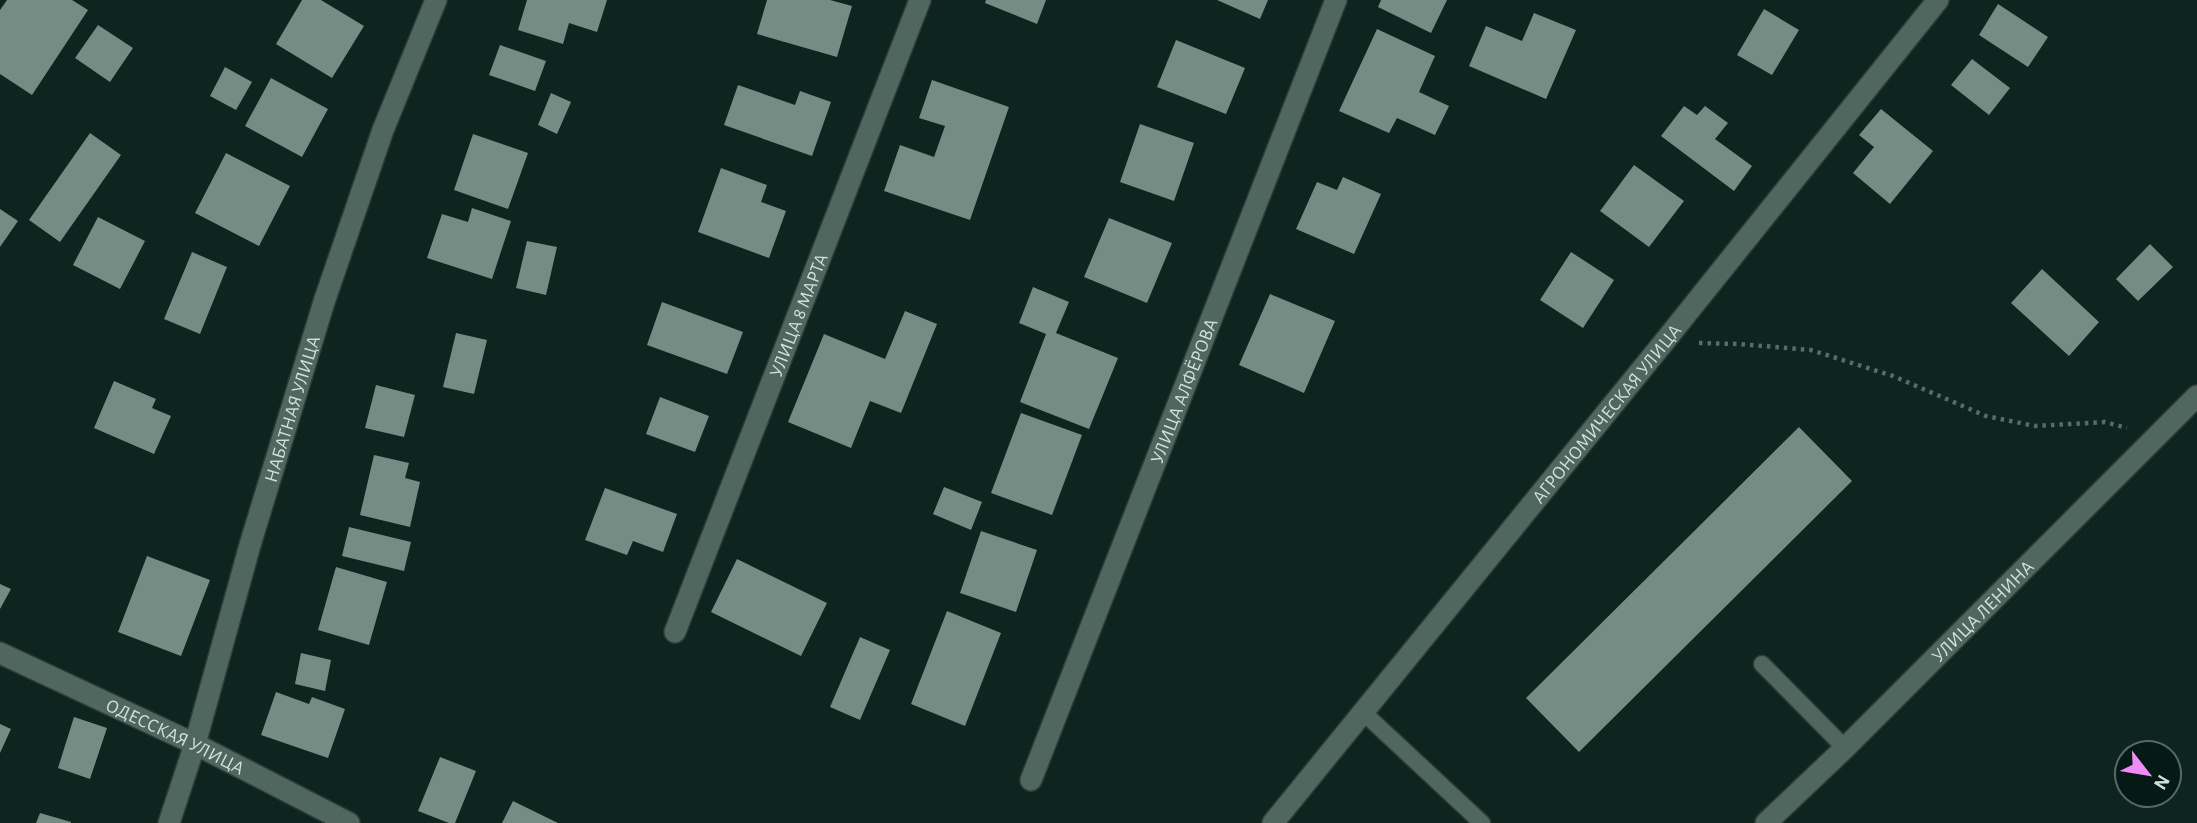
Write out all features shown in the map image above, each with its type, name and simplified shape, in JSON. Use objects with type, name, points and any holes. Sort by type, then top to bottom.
[{"type":"street","name":"НАБАТНАЯ УЛИЦА","points":[[169,823],[195,744],[250,545],[324,302],[383,130],[436,0]]},
{"type":"street","name":"УЛИЦА 8 МАРТА","points":[[675,632],[920,0]]},
{"type":"street","name":"УЛИЦА АЛФЁРОВА","points":[[1031,780],[1336,0]]},
{"type":"street","name":"АГРОНОМИЧЕСКАЯ УЛИЦА","points":[[1273,823],[1938,0]]},
{"type":"street","name":"УЛИЦА ЛЕНИНА","points":[[1766,823],[1845,748],[2197,396]]},
{"type":"street","name":"ОДЕССКАЯ УЛИЦА","points":[[0,653],[195,744],[349,823]]},
{"type":"lane","points":[[1762,664],[1845,748]]},
{"type":"lane","points":[[1364,713],[1482,823]]},
{"type":"path","points":[[1664,342],[1811,350],[1892,376],[1986,416],[2035,426],[2105,422],[2155,436]]},
{"type":"building","points":[[7,0],[72,0],[88,10],[32,95],[0,74],[0,10]]},
{"type":"building","points":[[302,0],[321,0],[364,26],[332,78],[276,44]]},
{"type":"building","points":[[527,0],[607,0],[597,32],[569,23],[563,44],[518,30]]},
{"type":"building","points":[[767,0],[830,0],[852,6],[837,57],[757,34]]},
{"type":"building","points":[[986,0],[1046,0],[1037,24],[985,3]]},
{"type":"building","points":[[1217,0],[1268,0],[1260,19]]},
{"type":"building","points":[[1381,0],[1447,0],[1431,33],[1378,7]]},
{"type":"building","points":[[1998,4],[2048,37],[2028,67],[1979,35]]},
{"type":"building","points":[[1764,9],[1799,30],[1772,75],[1737,55]]},
{"type":"building","points":[[1534,13],[1576,30],[1546,99],[1469,66],[1486,26],[1522,41]]},
{"type":"building","points":[[98,25],[133,48],[110,82],[75,58]]},
{"type":"building","points":[[1377,29],[1435,56],[1419,92],[1449,106],[1435,135],[1397,118],[1389,133],[1339,111]]},
{"type":"building","points":[[1176,40],[1245,68],[1226,114],[1157,87]]},
{"type":"building","points":[[500,45],[546,61],[535,91],[489,75]]},
{"type":"building","points":[[1972,59],[2010,88],[1989,115],[1951,85]]},
{"type":"building","points":[[225,67],[252,82],[236,110],[210,96]]},
{"type":"building","points":[[271,78],[328,109],[302,157],[245,126]]},
{"type":"building","points":[[932,80],[1009,107],[970,220],[884,191],[900,145],[934,157],[945,126],[919,118]]},
{"type":"building","points":[[738,85],[795,105],[800,91],[831,102],[812,156],[724,125]]},
{"type":"building","points":[[551,93],[571,102],[557,134],[538,125]]},
{"type":"building","points":[[1684,106],[1697,115],[1705,106],[1728,123],[1715,139],[1752,166],[1734,191],[1661,136]]},
{"type":"building","points":[[1881,109],[1933,151],[1890,204],[1853,173],[1874,147],[1859,135]]},
{"type":"building","points":[[1140,124],[1194,143],[1174,201],[1120,182]]},
{"type":"building","points":[[90,133],[121,155],[60,242],[29,220]]},
{"type":"building","points":[[473,134],[528,153],[508,209],[454,190]]},
{"type":"building","points":[[226,153],[290,186],[259,246],[195,213]]},
{"type":"building","points":[[1634,165],[1684,201],[1649,247],[1600,211]]},
{"type":"building","points":[[721,168],[767,185],[761,202],[786,211],[769,258],[698,232]]},
{"type":"building","points":[[1343,177],[1381,194],[1354,254],[1296,229],[1317,182],[1337,190]]},
{"type":"building","points":[[472,208],[511,221],[492,279],[427,258],[442,214],[468,222]]},
{"type":"building","points":[[0,209],[18,221],[0,247]]},
{"type":"building","points":[[98,217],[145,241],[120,289],[73,265]]},
{"type":"building","points":[[1109,218],[1172,243],[1147,303],[1084,277]]},
{"type":"building","points":[[527,241],[557,247],[546,295],[516,288]]},
{"type":"building","points":[[2150,244],[2173,267],[2138,301],[2116,279]]},
{"type":"building","points":[[192,252],[227,267],[200,334],[164,319]]},
{"type":"building","points":[[1571,252],[1614,280],[1583,328],[1540,300]]},
{"type":"building","points":[[2042,269],[2099,322],[2069,356],[2011,303]]},
{"type":"building","points":[[1033,287],[1069,302],[1056,333],[1118,358],[1089,429],[1020,402],[1046,334],[1019,323]]},
{"type":"building","points":[[1270,294],[1335,321],[1304,393],[1239,365]]},
{"type":"building","points":[[662,302],[743,332],[727,374],[647,345]]},
{"type":"building","points":[[905,311],[937,324],[901,413],[870,401],[851,448],[788,422],[824,334],[885,359]]},
{"type":"building","points":[[456,333],[487,340],[474,394],[443,387]]},
{"type":"building","points":[[114,381],[156,399],[152,408],[171,416],[154,454],[94,428]]},
{"type":"building","points":[[376,385],[415,395],[404,437],[365,428]]},
{"type":"building","points":[[660,397],[709,416],[695,452],[646,434]]},
{"type":"building","points":[[1021,413],[1082,435],[1052,515],[991,493]]},
{"type":"building","points":[[1799,427],[1852,481],[1579,752],[1526,698]]},
{"type":"building","points":[[374,455],[409,463],[405,478],[420,482],[410,527],[360,515]]},
{"type":"building","points":[[944,487],[982,502],[971,530],[933,514]]},
{"type":"building","points":[[605,488],[677,514],[663,552],[633,541],[627,555],[585,540]]},
{"type":"building","points":[[349,527],[411,542],[404,571],[342,556]]},
{"type":"building","points":[[981,531],[1037,550],[1016,612],[960,593]]},
{"type":"building","points":[[147,556],[210,580],[181,656],[118,632]]},
{"type":"building","points":[[737,559],[827,603],[801,656],[711,612]]},
{"type":"building","points":[[336,567],[387,582],[369,645],[318,630]]},
{"type":"building","points":[[0,584],[11,589],[0,609]]},
{"type":"building","points":[[947,611],[1001,633],[965,726],[911,704]]},
{"type":"building","points":[[860,637],[890,650],[860,720],[830,707]]},
{"type":"building","points":[[301,653],[331,660],[325,691],[295,684]]},
{"type":"building","points":[[276,692],[309,704],[312,697],[345,709],[328,758],[261,735]]},
{"type":"building","points":[[74,717],[107,728],[90,779],[58,768]]},
{"type":"building","points":[[0,724],[11,729],[0,753]]},
{"type":"building","points":[[440,757],[476,771],[455,823],[418,811]]},
{"type":"building","points":[[513,801],[558,823],[502,823]]},
{"type":"building","points":[[40,813],[71,822],[71,823],[36,823]]}]
